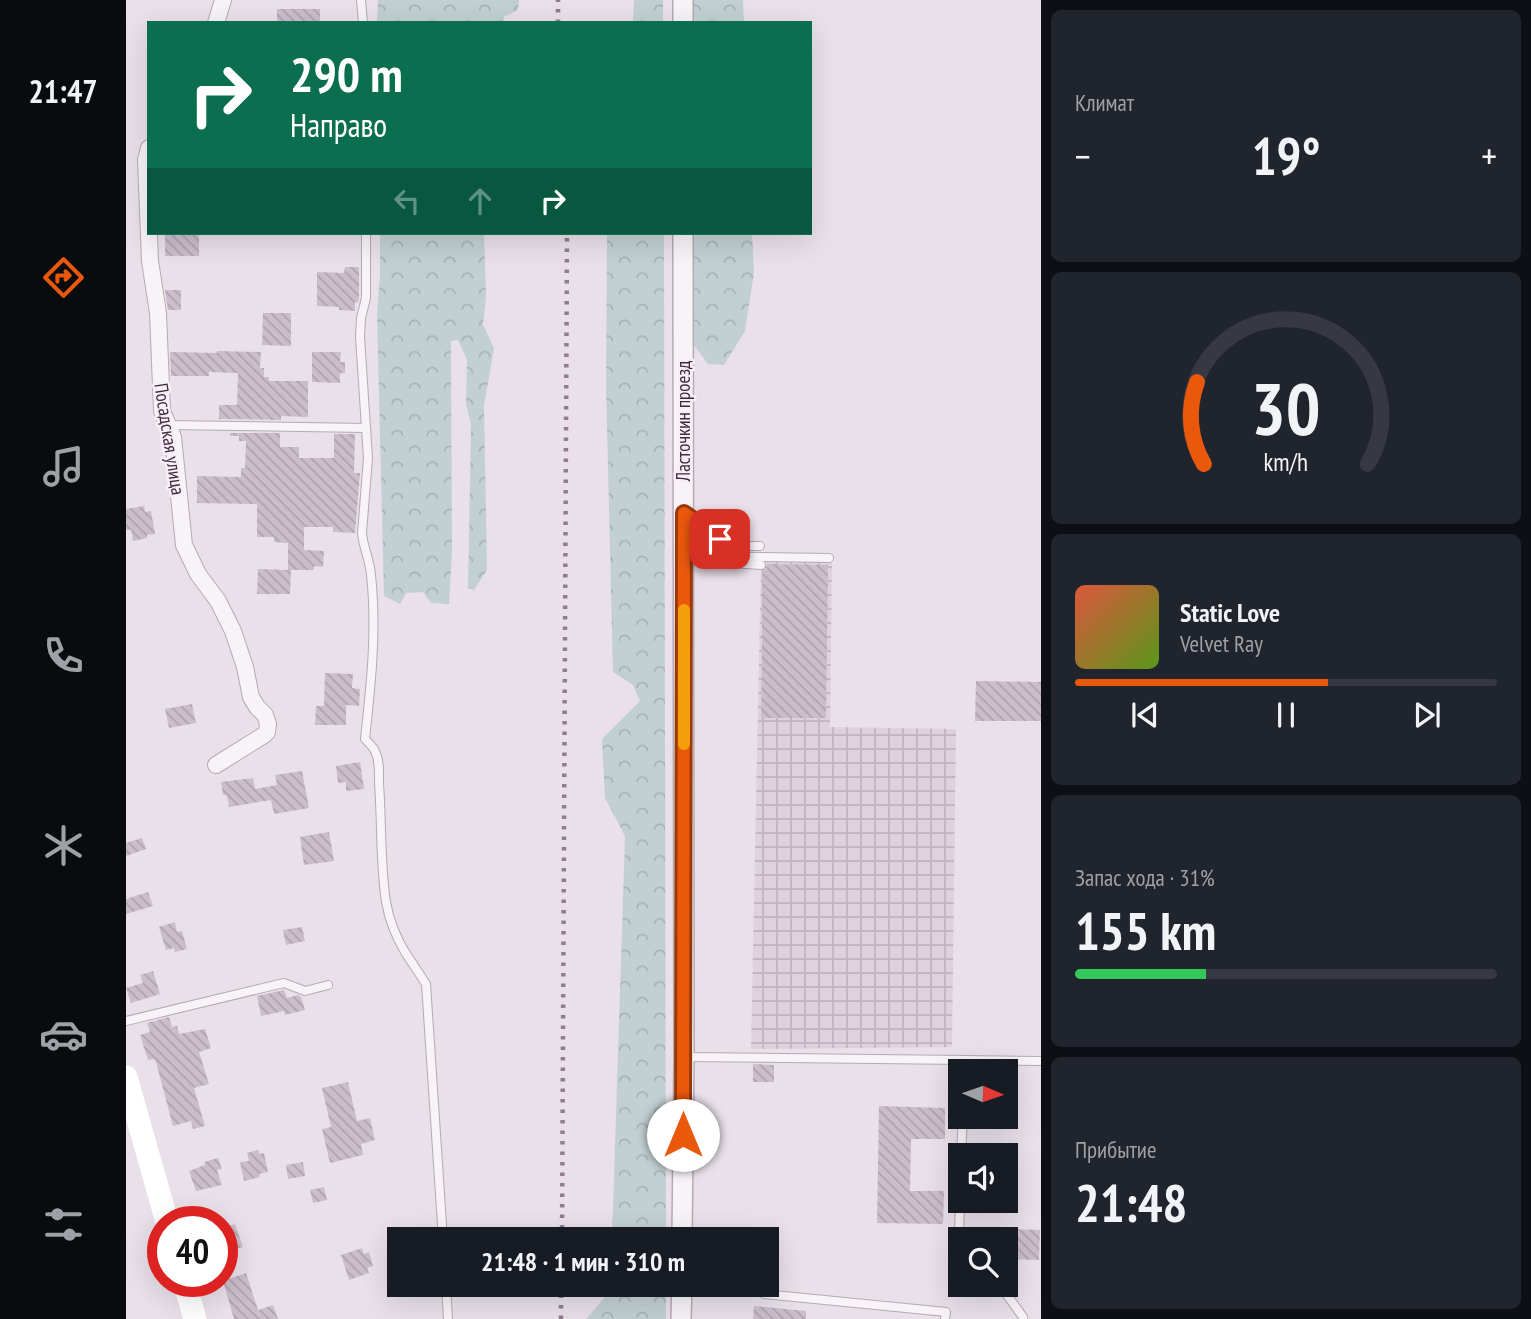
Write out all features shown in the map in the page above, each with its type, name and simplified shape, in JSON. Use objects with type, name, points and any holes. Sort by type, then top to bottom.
[{"type":"main road","points":[[126,1077],[162,1206]]},
{"type":"main road","points":[[189,1297],[195,1319]]},
{"type":"street","points":[[216,21],[223,0]]},
{"type":"street","points":[[683,0],[683,21]]},
{"type":"street","name":"Посадская улица","points":[[147,156],[147,185]]},
{"type":"street","name":"Посадская улица","points":[[149,235],[158,313],[162,411],[173,437],[184,545],[198,574],[218,601],[233,631],[245,667],[251,697],[265,715],[268,724],[264,735],[216,765]]},
{"type":"street","name":"Ласточкин проезд","points":[[682,1227],[683,235]]},
{"type":"street","points":[[681,1319],[682,1297]]},
{"type":"lane","points":[[361,0],[363,21]]},
{"type":"lane","points":[[366,235],[366,298],[360,337],[368,480],[362,533],[371,575],[374,654],[365,738],[375,750],[378,761],[386,902],[398,939],[426,984],[442,1227]]},
{"type":"lane","points":[[168,425],[366,428]]},
{"type":"lane","points":[[684,513],[720,539],[740,546],[760,546]]},
{"type":"lane","points":[[684,556],[829,558]]},
{"type":"lane","points":[[717,556],[732,563],[761,565]]},
{"type":"lane","points":[[126,1021],[284,983],[305,991],[328,985]]},
{"type":"lane","points":[[684,1057],[965,1059]]},
{"type":"lane","points":[[1018,1060],[1041,1061]]},
{"type":"lane","points":[[779,1295],[946,1312],[945,1319]]},
{"type":"lane","points":[[447,1297],[448,1319]]},
{"type":"lane","points":[[1008,1297],[1023,1317]]},
{"type":"shaded area","points":[[761,559],[832,561],[830,727],[956,729],[952,1047],[751,1049]]},
{"type":"green space","points":[[378,0],[519,0],[518,10],[504,17],[503,21],[377,21]]},
{"type":"green space","points":[[634,0],[663,0],[663,21],[633,21]]},
{"type":"green space","points":[[694,0],[743,0],[744,21],[694,21]]},
{"type":"green space","points":[[380,235],[484,235],[486,296],[483,325],[494,348],[484,406],[487,570],[474,590],[468,588],[471,424],[466,404],[467,360],[458,340],[451,341],[452,553],[449,604],[431,603],[423,592],[406,593],[400,604],[384,596],[377,315]]},
{"type":"green space","points":[[607,235],[664,235],[666,1227],[612,1227],[625,836],[605,798],[602,739],[640,701],[633,685],[613,672],[606,386]]},
{"type":"green space","points":[[693,235],[752,235],[754,272],[745,331],[724,365],[708,364],[693,344]]},
{"type":"green space","points":[[605,1297],[666,1297],[666,1319],[586,1319]]},
{"type":"building","points":[[277,9],[320,9],[320,21],[277,21]]},
{"type":"building","points":[[165,235],[199,235],[199,256],[165,256]]},
{"type":"building","points":[[345,267],[359,267],[359,297],[358,302],[355,302],[355,311],[317,306],[317,272],[344,273]]},
{"type":"building","points":[[165,290],[181,290],[181,310],[168,310]]},
{"type":"building","points":[[263,313],[291,313],[291,346],[262,345]]},
{"type":"building","points":[[170,352],[261,352],[260,368],[264,368],[264,377],[269,377],[269,381],[308,381],[308,417],[281,416],[281,420],[219,419],[219,405],[237,405],[238,373],[209,372],[209,376],[171,376]]},
{"type":"building","points":[[312,352],[341,352],[340,362],[345,362],[345,373],[340,373],[340,383],[312,382]]},
{"type":"building","points":[[230,433],[280,433],[280,447],[299,447],[299,458],[334,458],[334,434],[355,434],[354,473],[360,473],[355,533],[333,532],[333,527],[304,527],[304,550],[324,551],[323,567],[314,566],[314,570],[291,570],[290,594],[257,594],[258,569],[288,570],[288,543],[274,542],[274,537],[257,537],[257,504],[197,503],[197,476],[241,477],[241,468],[245,468],[246,441],[239,441],[239,436],[230,436]]},
{"type":"building","points":[[144,506],[145,512],[151,511],[155,534],[133,541],[131,530],[126,530],[126,509]]},
{"type":"building","points":[[767,564],[828,565],[826,718],[761,718],[763,571]]},
{"type":"building","points":[[325,673],[353,674],[352,688],[360,689],[359,706],[346,705],[346,725],[315,725],[316,706],[324,706]]},
{"type":"building","points":[[976,681],[1041,682],[1041,721],[975,721]]},
{"type":"building","points":[[192,704],[196,723],[169,728],[165,709]]},
{"type":"building","points":[[360,762],[364,789],[346,791],[346,782],[338,783],[336,766]]},
{"type":"building","points":[[302,771],[309,808],[274,814],[271,800],[229,807],[227,795],[223,795],[221,782],[253,778],[255,789],[277,785],[275,775]]},
{"type":"building","points":[[329,832],[334,861],[304,865],[300,837]]},
{"type":"building","points":[[142,838],[146,849],[126,856],[126,843]]},
{"type":"building","points":[[148,892],[153,906],[126,914],[126,899]]},
{"type":"building","points":[[175,922],[177,932],[182,931],[187,949],[175,952],[174,948],[166,950],[159,927]]},
{"type":"building","points":[[302,927],[305,941],[286,945],[283,930]]},
{"type":"building","points":[[153,971],[160,994],[131,1003],[126,988],[143,983],[140,975]]},
{"type":"building","points":[[284,990],[287,998],[298,995],[301,997],[305,1010],[285,1015],[284,1011],[261,1016],[257,996]]},
{"type":"building","points":[[169,1017],[172,1027],[177,1026],[179,1034],[205,1029],[211,1048],[199,1052],[209,1084],[194,1088],[205,1126],[193,1129],[191,1121],[173,1126],[156,1062],[154,1059],[148,1060],[140,1035],[150,1032],[147,1023]]},
{"type":"building","points":[[753,1064],[774,1065],[774,1082],[753,1082]]},
{"type":"building","points":[[348,1082],[357,1121],[370,1118],[375,1140],[361,1144],[363,1155],[330,1163],[322,1129],[331,1127],[322,1088]]},
{"type":"building","points":[[879,1106],[945,1108],[945,1139],[911,1139],[910,1191],[944,1191],[943,1224],[877,1223]]},
{"type":"building","points":[[258,1150],[259,1154],[264,1153],[268,1172],[244,1181],[240,1162],[249,1161],[247,1153]]},
{"type":"building","points":[[218,1158],[222,1169],[217,1170],[222,1185],[196,1191],[189,1171]]},
{"type":"building","points":[[303,1162],[305,1176],[288,1179],[286,1165]]},
{"type":"building","points":[[324,1187],[327,1200],[313,1203],[310,1190]]},
{"type":"building","points":[[1018,1229],[1040,1230],[1039,1260],[1018,1259]]},
{"type":"building","points":[[238,1233],[243,1247],[238,1248]]},
{"type":"building","points":[[362,1248],[364,1254],[369,1252],[373,1266],[367,1268],[369,1273],[349,1280],[341,1255]]},
{"type":"building","points":[[246,1273],[258,1310],[273,1305],[278,1319],[234,1319],[228,1297],[238,1297],[238,1276]]},
{"type":"building","points":[[754,1306],[806,1311],[806,1319],[753,1319]]},
{"type":"railway","points":[[558,0],[558,21]]},
{"type":"railway","points":[[562,1227],[567,235]]},
{"type":"railway","points":[[561,1297],[561,1319]]},
{"type":"slow traffic","points":[[684,610],[684,744]]},
{"type":"route","points":[[683,1135],[684,513],[720,539]]}]
